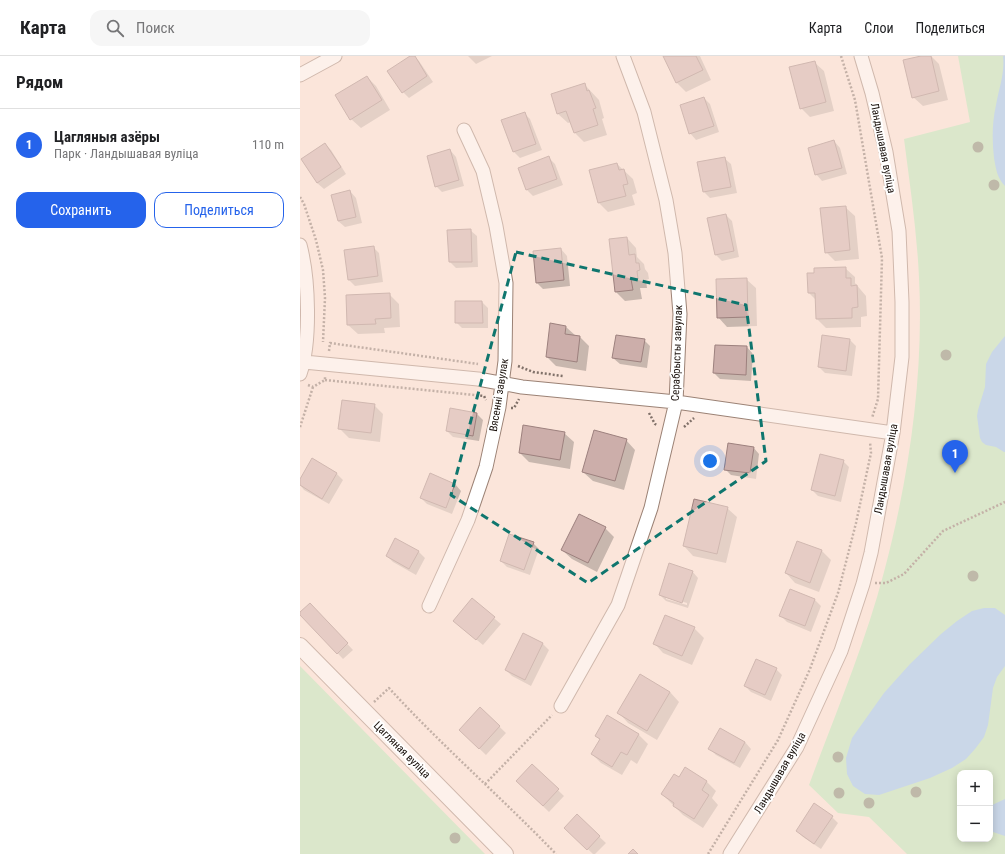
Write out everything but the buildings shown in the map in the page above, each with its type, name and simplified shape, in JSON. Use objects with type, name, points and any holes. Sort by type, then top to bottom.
[{"type":"street","points":[[300,75],[335,56]]},
{"type":"street","name":"Серабрысты завулак","points":[[561,706],[618,605],[651,508],[676,402],[680,314],[675,253],[666,200],[644,112],[623,56]]},
{"type":"street","name":"Ландышавая вуліца","points":[[730,854],[797,747],[840,651],[863,584],[871,553],[893,434],[902,357],[902,302],[899,231],[886,152],[872,93],[861,56]]},
{"type":"street","name":"Вясенні завулак","points":[[428,606],[468,520],[486,467],[499,407],[505,361],[506,283],[496,226],[483,171],[464,130]]},
{"type":"street","points":[[300,245],[303,255],[307,297],[302,368],[478,379],[522,387],[676,402],[893,434]]},
{"type":"street","name":"Цагляная вуліца","points":[[300,646],[505,854]]},
{"type":"path","points":[[841,56],[855,100],[882,258],[878,399],[872,416]]},
{"type":"path","points":[[325,380],[484,396],[487,405],[514,408],[522,396],[525,368]]},
{"type":"path","points":[[300,427],[313,387]]},
{"type":"path","points":[[708,854],[778,740],[810,669],[838,593],[856,523],[871,453],[870,441]]},
{"type":"path","points":[[863,584],[886,583],[904,574],[943,531],[1005,502]]},
{"type":"path","points":[[371,706],[389,688],[416,717],[556,854]]},
{"type":"path","points":[[485,784],[561,706]]},
{"type":"highlighted area","points":[[516,252],[746,305],[766,461],[588,583],[451,495]]},
{"type":"green space","points":[[958,56],[1005,56],[1005,854],[907,854],[869,817],[838,813],[809,785],[859,653],[884,572],[901,500],[913,426],[919,352],[919,278],[917,243],[904,139],[970,122]]},
{"type":"green space","points":[[300,666],[485,854],[300,854]]},
{"type":"water","points":[[1003,56],[1005,56],[1005,186],[1000,180],[996,170],[993,138],[993,125],[1002,74]]},
{"type":"water","points":[[1005,336],[1004,452],[996,447],[986,445],[982,442],[980,438],[977,416],[985,387],[986,364],[992,352]]},
{"type":"water","points":[[984,608],[995,608],[1005,615],[1005,666],[997,677],[993,688],[988,725],[984,737],[966,759],[952,768],[930,778],[879,795],[865,794],[853,786],[847,774],[846,758],[852,738],[884,693],[910,664],[941,634],[972,611]]},
{"type":"water","points":[[1005,799],[1005,836],[993,832],[993,805]]},
{"type":"place","name":"Цагляныя азёры","points":[[955,473]]}]
